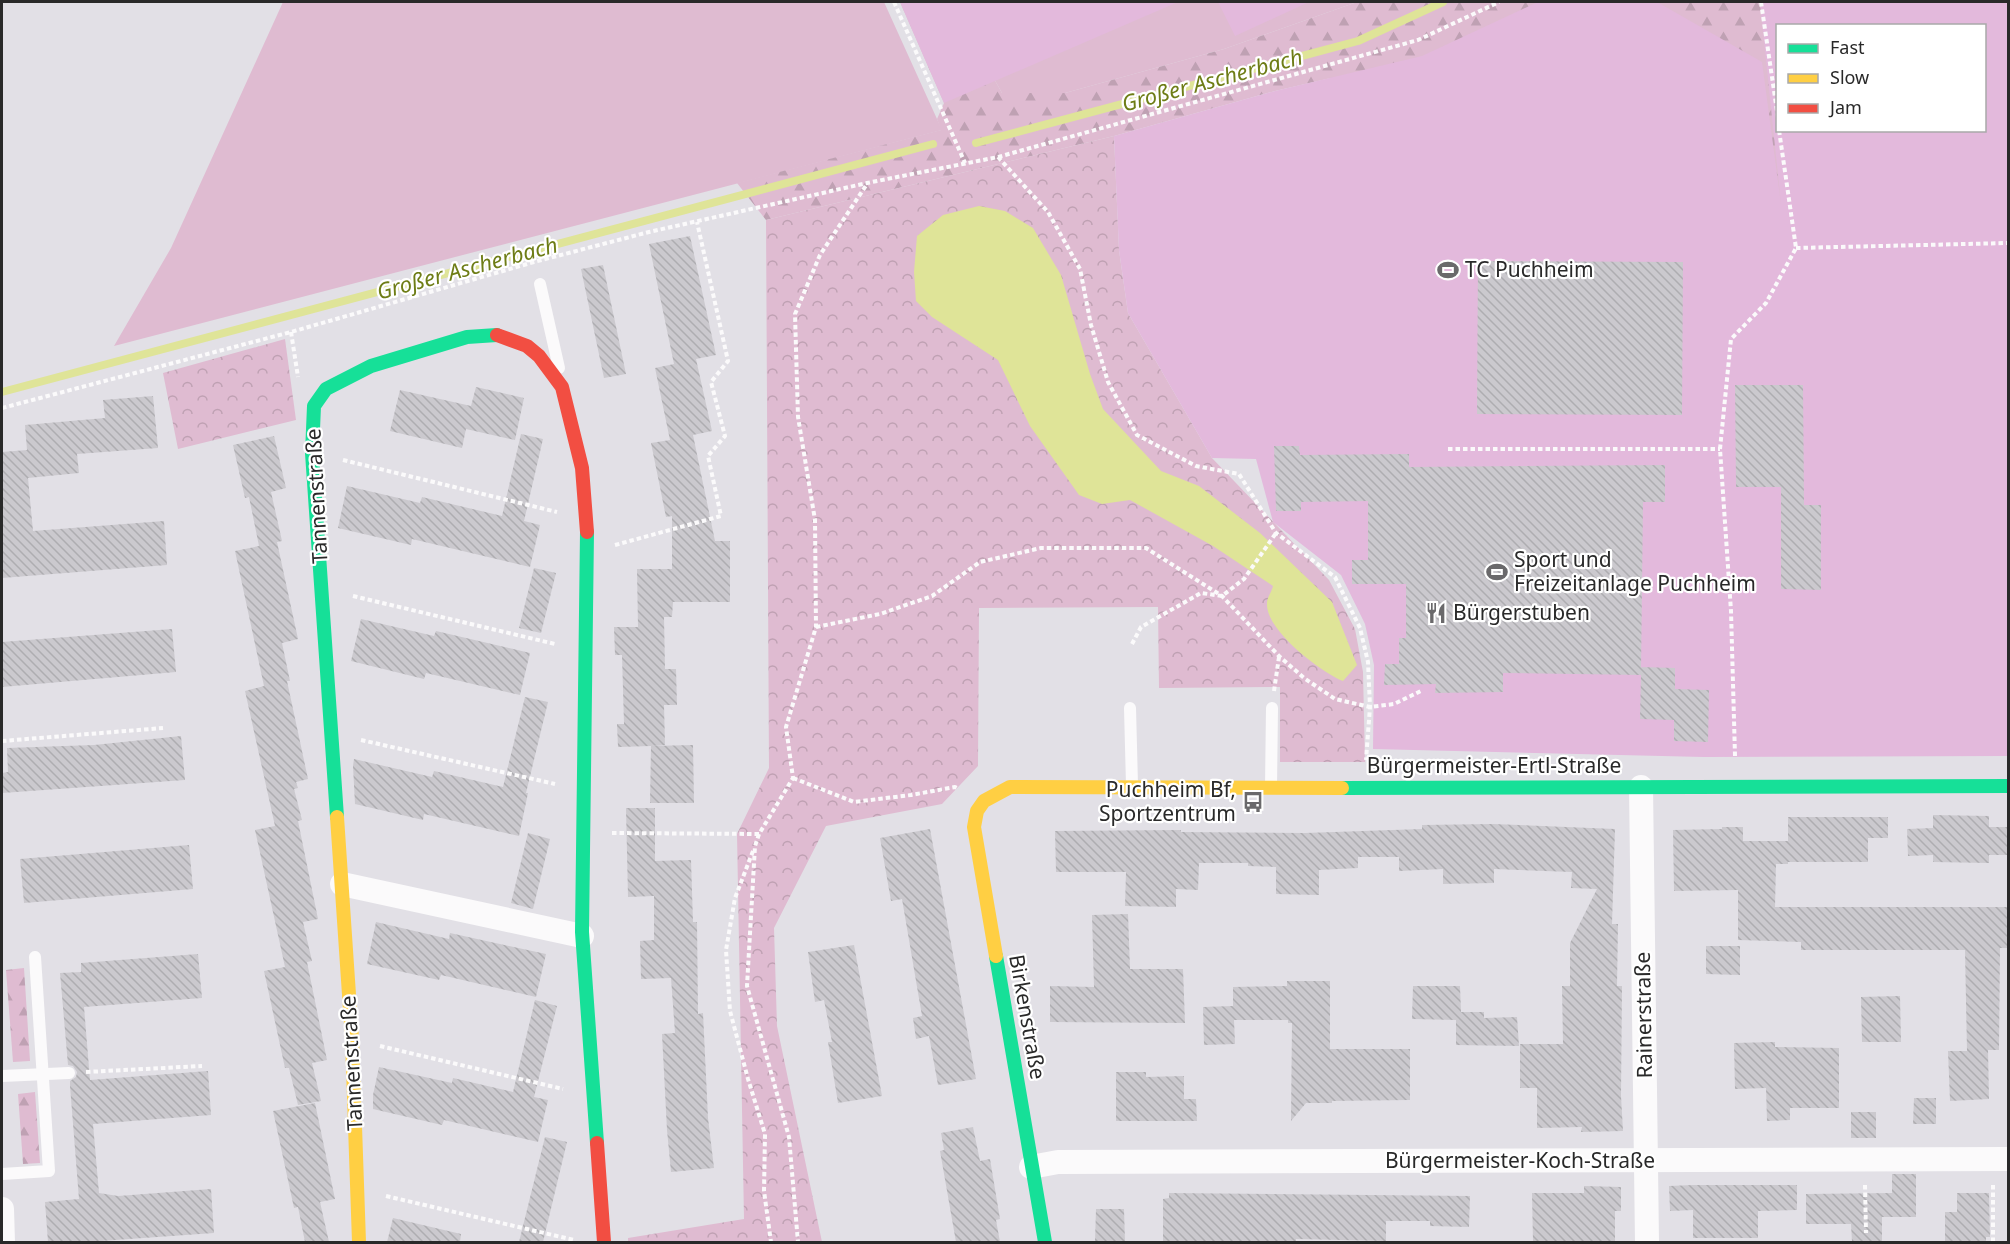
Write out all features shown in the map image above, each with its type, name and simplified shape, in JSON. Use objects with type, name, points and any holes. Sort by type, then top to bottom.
[{"type":"street","name":"Tannenstraße","points":[[359,1242],[352,1039],[312,453],[314,406],[326,389],[371,366],[467,337],[493,334],[527,346],[539,356],[562,387],[582,468],[587,519],[587,553],[582,936],[604,1242]]},
{"type":"street","name":"Bürgermeister-Ertl-Straße","points":[[983,801],[1010,787],[2008,786]]},
{"type":"street","name":"Rainerstraße","points":[[1641,787],[1647,1242]]},
{"type":"street","name":"Birkenstraße","points":[[983,801],[975,813],[974,827],[1031,1167],[1046,1242]]},
{"type":"street","points":[[342,884],[582,936]]},
{"type":"street","name":"Bürgermeister-Koch-Straße","points":[[1031,1167],[1058,1162],[2001,1159]]},
{"type":"street","points":[[2,1209],[3,1242]]},
{"type":"lane","points":[[540,284],[557,354],[562,387]]},
{"type":"lane","points":[[1131,708],[1132,786]]},
{"type":"lane","points":[[1271,788],[1272,708]]},
{"type":"lane","points":[[2,1174],[49,1171],[35,957]]},
{"type":"lane","points":[[2,1076],[69,1073]]},
{"type":"path","points":[[894,2],[965,163]]},
{"type":"path","points":[[2,408],[291,332],[534,262],[649,232],[867,183],[998,157],[1418,40],[1499,2]]},
{"type":"path","points":[[1761,2],[1776,104]]},
{"type":"path","points":[[1736,787],[1731,611],[1719,449],[1731,339],[1766,303],[1796,248],[1779,132]]},
{"type":"path","points":[[998,157],[1048,213],[1080,269],[1090,325],[1108,382],[1137,435],[1196,466],[1239,474],[1276,533],[1335,577],[1360,628],[1368,662],[1370,707],[1366,759],[1367,788]]},
{"type":"path","points":[[771,1242],[764,1191],[765,1134],[730,1011],[726,950],[735,898],[759,834],[793,778],[786,727],[816,627],[815,520],[798,417],[795,314],[820,255],[867,183]]},
{"type":"path","points":[[587,553],[721,516],[708,456],[725,436],[711,382],[728,361],[697,222]]},
{"type":"path","points":[[1796,248],[1925,247],[2008,243]]},
{"type":"path","points":[[1448,449],[1719,449]]},
{"type":"path","points":[[312,453],[587,519]]},
{"type":"path","points":[[1132,644],[1141,627],[1201,593],[1222,596],[1244,579],[1276,533]]},
{"type":"path","points":[[816,627],[880,614],[932,596],[980,562],[1041,548],[1146,548],[1222,596],[1279,656],[1304,678],[1335,699],[1370,707],[1394,704],[1421,692]]},
{"type":"path","points":[[322,588],[585,651]]},
{"type":"path","points":[[1272,708],[1279,656]]},
{"type":"path","points":[[2,741],[163,728]]},
{"type":"path","points":[[332,734],[585,791]]},
{"type":"path","points":[[793,778],[854,802],[955,787],[983,801]]},
{"type":"path","points":[[584,833],[759,834]]},
{"type":"path","points":[[755,846],[747,986],[789,1137],[798,1242]]},
{"type":"path","points":[[352,1039],[593,1096]]},
{"type":"path","points":[[91,1072],[202,1066]]},
{"type":"path","points":[[1993,1242],[2001,1159]]},
{"type":"path","points":[[1865,1160],[1866,1233]]},
{"type":"path","points":[[358,1190],[584,1242]]},
{"type":"green space","points":[[283,2],[884,2],[942,130],[114,346],[171,248]]},
{"type":"green space","points":[[900,2],[951,2],[1002,93],[1065,93],[1224,49],[1357,2],[1777,2],[1776,132],[1779,132],[1807,229],[1543,76],[1331,78],[1275,91],[1114,136],[766,220],[737,183],[941,130],[937,119],[944,103]]},
{"type":"green space","points":[[951,2],[1357,2],[1224,49],[1065,93],[1002,93]]},
{"type":"green space","points":[[1114,136],[1119,250],[1128,313],[1212,458],[1329,580],[1355,629],[1363,672],[1365,762],[1280,762],[1280,687],[1159,688],[1158,607],[979,608],[978,766],[942,804],[826,826],[774,928],[777,1026],[822,1242],[628,1242],[628,1238],[744,1219],[737,834],[769,768],[766,220]]},
{"type":"green space","points":[[285,339],[296,420],[178,449],[163,373]]},
{"type":"green space","points":[[24,968],[30,1061],[13,1062],[6,970]]},
{"type":"green space","points":[[35,1092],[40,1163],[23,1164],[18,1094]]},
{"type":"shaded area","points":[[900,2],[1178,2],[944,103]]},
{"type":"shaded area","points":[[1218,2],[1309,2],[1235,36]]},
{"type":"shaded area","points":[[1538,2],[1657,2],[1762,62],[1781,204],[1760,2],[2008,2],[2008,756],[1704,757],[1373,749],[1374,665],[1365,624],[1341,575],[1273,522],[1256,459],[1212,458],[1128,313],[1119,250],[1114,136],[1275,91],[1422,56]]},
{"type":"shaded area","points":[[979,206],[1005,211],[1033,228],[1061,275],[1090,374],[1103,409],[1161,471],[1199,486],[1260,533],[1332,602],[1357,665],[1343,681],[1322,669],[1296,649],[1275,625],[1269,614],[1267,603],[1273,586],[1213,546],[1130,500],[1102,504],[1079,495],[1030,426],[998,360],[932,317],[916,301],[914,272],[917,236],[943,215]]},
{"type":"building","points":[[690,236],[716,355],[696,359],[712,431],[693,435],[715,541],[730,541],[730,602],[673,602],[672,617],[664,617],[665,669],[676,669],[677,705],[664,705],[665,745],[618,747],[617,724],[624,724],[622,655],[615,655],[614,627],[638,627],[637,569],[672,569],[672,516],[666,517],[651,443],[670,440],[655,368],[674,364],[649,244]]},
{"type":"building","points":[[1478,261],[1683,262],[1682,415],[1477,414]]},
{"type":"building","points":[[603,265],[626,374],[604,378],[581,269]]},
{"type":"building","points":[[1735,385],[1803,385],[1804,505],[1821,505],[1821,590],[1781,589],[1781,487],[1736,487]]},
{"type":"building","points":[[476,387],[524,398],[515,440],[466,429],[462,448],[390,431],[400,390],[471,406]]},
{"type":"building","points":[[153,396],[158,448],[77,454],[79,473],[28,478],[33,531],[164,521],[167,565],[2,578],[2,452],[27,450],[25,425],[105,418],[103,400]]},
{"type":"building","points":[[521,434],[543,439],[524,521],[540,525],[530,567],[412,539],[411,545],[338,528],[347,486],[420,503],[422,497],[502,516]]},
{"type":"building","points":[[274,436],[286,488],[271,492],[282,541],[277,542],[298,639],[282,643],[290,681],[287,681],[308,779],[296,782],[298,788],[294,789],[302,820],[298,821],[318,919],[303,922],[312,961],[307,962],[327,1060],[312,1063],[321,1101],[298,1105],[289,1068],[285,1068],[264,971],[285,967],[255,830],[275,826],[245,691],[264,686],[235,551],[259,546],[249,497],[245,498],[233,445]]},
{"type":"building","name":"Sport und Freizeitanlage Puchheim","points":[[1274,446],[1299,446],[1300,455],[1409,454],[1409,467],[1665,465],[1665,502],[1643,502],[1641,667],[1675,668],[1675,689],[1709,690],[1708,742],[1674,741],[1674,720],[1640,719],[1641,675],[1503,673],[1503,692],[1435,693],[1436,684],[1384,685],[1385,664],[1399,664],[1399,638],[1406,638],[1406,584],[1352,584],[1352,560],[1368,560],[1368,501],[1301,502],[1301,511],[1276,511]]},
{"type":"building","points":[[534,568],[556,573],[541,633],[519,628]]},
{"type":"building","points":[[361,619],[434,636],[436,631],[530,653],[520,695],[426,673],[424,679],[351,661]]},
{"type":"building","points":[[172,629],[176,672],[2,687],[2,642]]},
{"type":"building","points":[[525,697],[548,702],[526,793],[528,793],[519,836],[424,814],[423,820],[355,804],[354,759],[432,777],[434,771],[503,787]]},
{"type":"building","points":[[181,736],[185,780],[2,793],[2,773],[8,772],[7,748],[94,745]]},
{"type":"building","points":[[693,745],[694,803],[650,803],[651,746]]},
{"type":"building","points":[[626,808],[655,808],[655,861],[691,860],[693,922],[697,922],[698,1014],[703,1013],[708,1118],[714,1168],[671,1172],[662,1034],[675,1033],[671,978],[641,979],[640,941],[654,940],[654,896],[628,897]]},
{"type":"building","points":[[1933,815],[1989,816],[1989,827],[2008,827],[2008,855],[1989,855],[1989,863],[1933,862],[1933,855],[1908,856],[1907,829],[1933,828]]},
{"type":"building","points":[[1788,817],[1888,817],[1888,838],[1868,838],[1868,862],[1776,864],[1775,907],[2008,907],[2008,948],[2000,948],[1999,1050],[1988,1050],[1989,1099],[1950,1101],[1948,1051],[1967,1051],[1965,950],[1801,950],[1801,942],[1738,940],[1738,890],[1674,891],[1673,830],[1743,827],[1743,841],[1788,841]]},
{"type":"building","points":[[1493,824],[1615,829],[1612,924],[1618,924],[1617,986],[1622,986],[1623,1131],[1581,1132],[1582,1127],[1537,1128],[1537,1088],[1520,1088],[1520,1044],[1563,1044],[1562,986],[1570,986],[1570,943],[1597,889],[1571,888],[1572,872],[1494,869],[1494,883],[1443,884],[1443,869],[1399,871],[1399,857],[1358,857],[1358,868],[1319,870],[1319,895],[1276,894],[1276,867],[1248,866],[1248,863],[1199,863],[1198,890],[1176,889],[1176,907],[1125,906],[1126,872],[1056,872],[1055,831],[1181,830],[1181,832],[1305,833],[1422,829],[1422,825]]},
{"type":"building","points":[[930,829],[976,1079],[938,1085],[929,1036],[916,1039],[913,1018],[922,1016],[902,899],[891,901],[880,838]]},
{"type":"building","points":[[528,833],[550,839],[533,909],[511,903]]},
{"type":"building","points":[[189,845],[193,889],[24,903],[20,859]]},
{"type":"building","points":[[1128,914],[1130,969],[1183,969],[1185,1023],[1050,1022],[1050,986],[1094,987],[1092,915]]},
{"type":"building","points":[[376,922],[449,939],[450,933],[546,954],[536,997],[441,975],[439,980],[367,964]]},
{"type":"building","points":[[854,945],[882,1096],[838,1103],[828,1042],[832,1042],[824,1000],[815,1002],[808,952]]},
{"type":"building","points":[[1706,946],[1740,946],[1740,975],[1706,974]]},
{"type":"building","points":[[198,954],[202,998],[84,1007],[90,1080],[208,1071],[211,1115],[93,1124],[99,1193],[118,1196],[211,1189],[214,1233],[87,1242],[48,1242],[45,1202],[79,1199],[70,1086],[70,1081],[76,1077],[77,1072],[73,1066],[68,1065],[60,973],[81,972],[81,963]]},
{"type":"building","points":[[1287,981],[1330,981],[1330,1049],[1410,1049],[1410,1100],[1306,1103],[1291,1121],[1292,1023],[1288,1023],[1288,1020],[1234,1020],[1235,1044],[1204,1045],[1203,1007],[1233,1006],[1233,987],[1287,986]]},
{"type":"building","points":[[1413,986],[1460,986],[1461,1012],[1484,1012],[1484,1018],[1517,1017],[1519,1046],[1456,1045],[1456,1020],[1412,1019]]},
{"type":"building","points":[[1900,996],[1901,1042],[1862,1042],[1861,997]]},
{"type":"building","points":[[535,1000],[557,1006],[534,1097],[548,1100],[538,1142],[444,1120],[442,1125],[373,1109],[373,1095],[379,1067],[452,1083],[453,1078],[513,1092]]},
{"type":"building","points":[[1775,1042],[1775,1047],[1839,1048],[1839,1108],[1790,1108],[1790,1120],[1767,1121],[1766,1088],[1735,1089],[1734,1043]]},
{"type":"building","points":[[1116,1072],[1146,1072],[1146,1077],[1184,1076],[1184,1099],[1196,1099],[1197,1121],[1116,1121]]},
{"type":"building","points":[[1914,1098],[1936,1098],[1936,1124],[1913,1124]]},
{"type":"building","points":[[315,1103],[335,1199],[320,1202],[329,1242],[305,1242],[298,1207],[294,1208],[273,1111]]},
{"type":"building","points":[[1851,1112],[1876,1112],[1876,1138],[1851,1138]]},
{"type":"building","points":[[973,1127],[980,1161],[990,1159],[1000,1219],[996,1220],[1000,1242],[956,1242],[940,1151],[944,1150],[941,1133]]},
{"type":"building","points":[[545,1137],[567,1142],[543,1242],[519,1242]]},
{"type":"building","points":[[1892,1174],[1916,1174],[1916,1217],[1882,1217],[1882,1242],[1852,1242],[1851,1224],[1806,1224],[1806,1194],[1892,1193]]},
{"type":"building","points":[[1797,1185],[1797,1210],[1758,1211],[1758,1238],[1693,1238],[1693,1210],[1670,1211],[1669,1186]]},
{"type":"building","points":[[1584,1186],[1621,1187],[1621,1211],[1615,1211],[1615,1242],[1533,1242],[1532,1193],[1584,1193]]},
{"type":"building","points":[[1169,1193],[1470,1196],[1469,1227],[1430,1226],[1430,1221],[1386,1221],[1386,1241],[1296,1239],[1296,1242],[1163,1242],[1163,1199],[1169,1198]]},
{"type":"building","points":[[1957,1193],[1989,1193],[1990,1237],[1986,1237],[1986,1242],[1945,1242],[1945,1212],[1957,1212]]},
{"type":"building","points":[[1096,1209],[1124,1209],[1125,1242],[1095,1242]]},
{"type":"building","points":[[393,1218],[461,1234],[460,1242],[387,1242]]},
{"type":"waterway","name":"Großer Ascherbach","points":[[976,143],[1358,41],[1443,2]]},
{"type":"waterway","name":"Großer Ascherbach","points":[[2,392],[933,144]]},
{"type":"traffic: fast","points":[[337,817],[312,453],[314,406],[326,389],[371,366],[467,337],[497,335]]},
{"type":"traffic: fast","points":[[587,532],[582,932],[597,1143]]},
{"type":"traffic: fast","points":[[1342,788],[2008,786]]},
{"type":"traffic: fast","points":[[996,956],[1045,1242]]},
{"type":"traffic: slow","points":[[996,956],[974,827],[977,811],[984,801],[1010,787],[1342,788]]},
{"type":"traffic: slow","points":[[337,817],[352,1039],[359,1242]]},
{"type":"traffic: jam","points":[[497,335],[527,346],[539,356],[562,387],[582,468],[587,532]]},
{"type":"traffic: jam","points":[[597,1143],[604,1242]]},
{"type":"place","name":"TC Puchheim","points":[[1448,270]]},
{"type":"place","name":"Sport und Freizeitanlage Puchheim","points":[[1497,572]]},
{"type":"place","name":"Bürgerstuben","points":[[1436,613]]},
{"type":"place","name":"Puchheim Bf, Sportzentrum","points":[[1253,802]]}]
